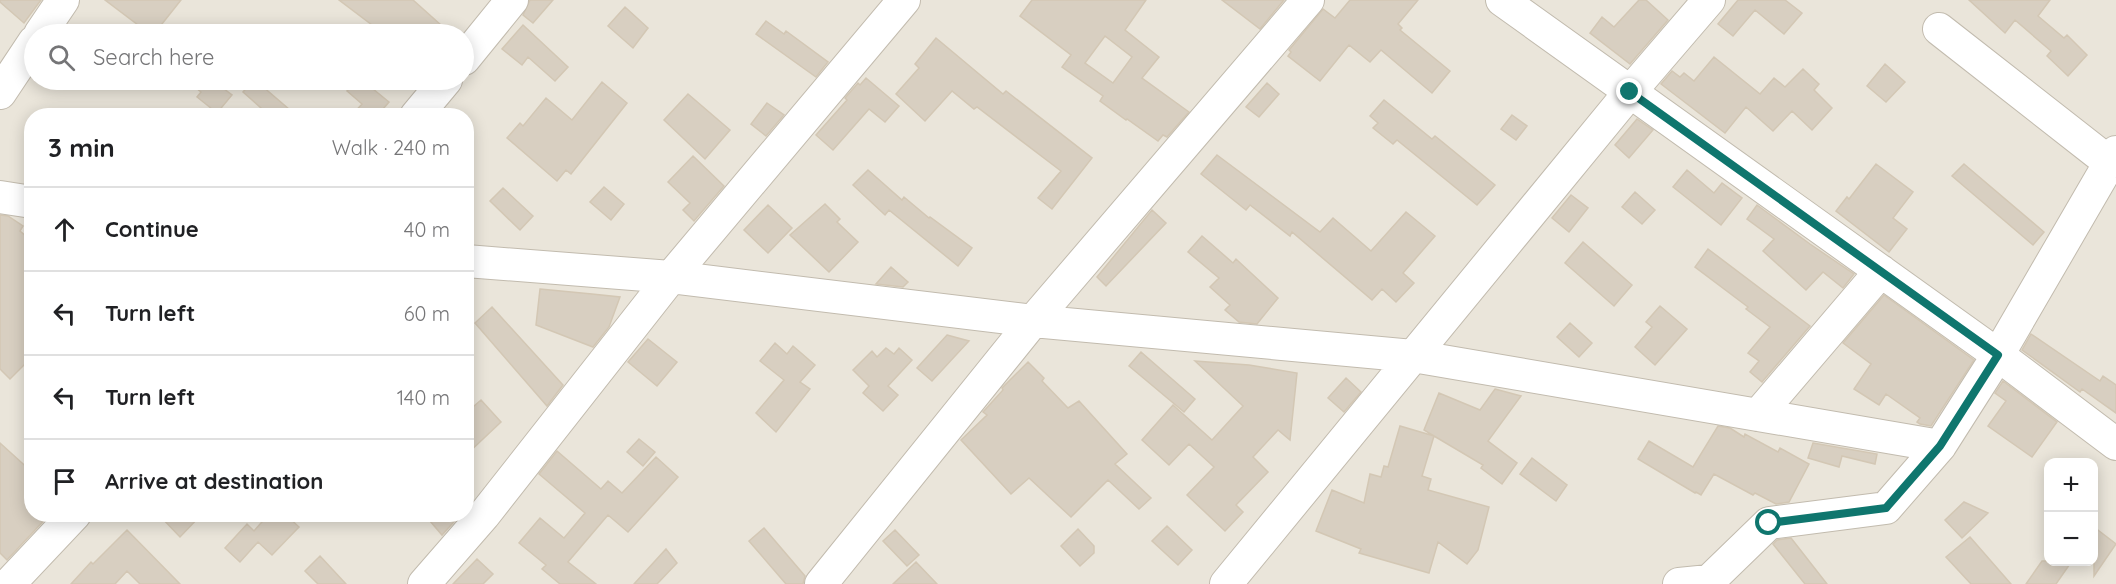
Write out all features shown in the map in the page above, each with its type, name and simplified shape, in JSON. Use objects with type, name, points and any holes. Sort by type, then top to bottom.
[{"type":"street","points":[[474,47],[512,0]]},
{"type":"street","points":[[424,584],[484,515],[670,277],[904,0]]},
{"type":"street","points":[[821,584],[1033,321],[1308,0]]},
{"type":"street","points":[[1502,0],[1998,355],[2116,444]]},
{"type":"street","points":[[1226,584],[1630,92],[1709,0]]},
{"type":"street","points":[[45,24],[57,3]]},
{"type":"street","points":[[1698,583],[1769,523],[1886,508],[1940,446],[1998,355],[2113,157],[1939,29]]},
{"type":"street","points":[[0,93],[24,57]]},
{"type":"street","points":[[423,108],[438,90]]},
{"type":"street","points":[[0,197],[24,201]]},
{"type":"street","points":[[474,262],[670,277],[1033,321],[1413,356],[1940,446]]},
{"type":"street","points":[[1758,415],[1881,271]]},
{"type":"street","points":[[9,584],[67,522]]},
{"type":"shaded area","points":[[0,0],[2116,0],[2116,584],[0,584]]},
{"type":"building","points":[[0,0],[41,0],[24,23]]},
{"type":"building","points":[[105,0],[181,0],[162,24],[137,24]]},
{"type":"building","points":[[339,0],[413,0],[440,24],[371,24]]},
{"type":"building","points":[[530,0],[553,0],[533,23],[523,15]]},
{"type":"building","points":[[1032,0],[1146,0],[1125,30],[1159,57],[1142,78],[1189,112],[1167,137],[1163,135],[1158,141],[1100,101],[1103,96],[1062,67],[1071,55],[1020,16]],"holes":[[[1105,36],[1132,57],[1113,83],[1085,63]]]},
{"type":"building","points":[[1222,0],[1284,0],[1260,29]]},
{"type":"building","points":[[1350,0],[1418,0],[1398,24],[1402,28],[1400,30],[1450,71],[1432,93],[1381,50],[1370,62],[1349,45],[1320,81],[1288,56],[1291,52],[1289,50],[1323,9],[1335,18]]},
{"type":"building","points":[[1639,0],[1646,0],[1668,20],[1630,64],[1590,33],[1602,17],[1614,27]]},
{"type":"building","points":[[1738,0],[1785,0],[1802,13],[1784,34],[1755,10],[1733,36],[1718,24]]},
{"type":"building","points":[[1969,0],[2050,0],[2038,16],[2064,38],[2067,35],[2087,55],[2068,76],[2047,56],[2051,51],[2015,20],[2005,33]]},
{"type":"building","points":[[625,7],[648,28],[633,48],[608,26]]},
{"type":"building","points":[[766,21],[784,34],[786,31],[828,62],[816,77],[756,34]]},
{"type":"building","points":[[523,25],[568,67],[555,81],[528,57],[522,65],[502,49]]},
{"type":"building","points":[[936,38],[1003,94],[1006,91],[1092,158],[1052,209],[1038,198],[1061,171],[977,107],[974,109],[952,91],[925,121],[896,94],[919,68],[915,64]]},
{"type":"building","points":[[1714,57],[1760,94],[1774,78],[1785,87],[1803,69],[1819,84],[1814,90],[1832,108],[1812,130],[1792,111],[1773,131],[1746,107],[1725,133],[1661,84],[1672,71],[1680,77],[1684,73],[1694,81]]},
{"type":"building","points":[[1885,64],[1905,82],[1886,102],[1867,86]]},
{"type":"building","points":[[866,78],[899,106],[885,122],[869,109],[833,150],[816,135],[847,100],[845,98],[858,83],[860,85]]},
{"type":"building","points":[[602,82],[627,103],[571,174],[566,170],[557,181],[507,138],[520,123],[523,126],[546,98],[572,120]]},
{"type":"building","points":[[1267,83],[1279,94],[1259,117],[1246,107]]},
{"type":"building","points":[[198,90],[225,90],[232,95],[221,108],[211,108],[197,97],[201,92]]},
{"type":"building","points":[[245,90],[267,90],[288,108],[261,108],[243,92]]},
{"type":"building","points":[[374,90],[389,102],[384,108],[358,108],[362,104],[347,91]]},
{"type":"building","points":[[688,94],[730,130],[705,159],[664,120]]},
{"type":"building","points":[[1384,100],[1432,139],[1435,136],[1495,185],[1477,205],[1397,140],[1393,144],[1373,128],[1378,123],[1370,116]]},
{"type":"building","points":[[767,103],[784,115],[766,136],[751,124]]},
{"type":"building","points":[[1512,115],[1527,126],[1516,140],[1501,129]]},
{"type":"building","points":[[1637,119],[1653,130],[1629,158],[1615,145]]},
{"type":"building","points":[[1217,155],[1320,232],[1333,218],[1371,251],[1406,212],[1435,236],[1403,273],[1414,283],[1396,302],[1382,289],[1372,300],[1292,232],[1290,236],[1250,205],[1246,210],[1201,174]]},
{"type":"building","points":[[693,156],[724,186],[694,221],[683,210],[690,203],[668,182]]},
{"type":"building","points":[[1876,164],[1913,192],[1893,218],[1907,229],[1889,252],[1836,211],[1847,197],[1849,199]]},
{"type":"building","points":[[1964,164],[2044,232],[2033,245],[1952,176]]},
{"type":"building","points":[[868,170],[902,200],[904,197],[972,248],[958,266],[889,210],[885,215],[853,185]]},
{"type":"building","points":[[1687,170],[1714,193],[1722,183],[1742,198],[1721,225],[1673,187]]},
{"type":"building","points":[[604,187],[624,204],[611,220],[590,202]]},
{"type":"building","points":[[503,188],[533,216],[520,230],[490,201]]},
{"type":"building","points":[[1635,192],[1655,210],[1642,224],[1622,207]]},
{"type":"building","points":[[1571,195],[1588,208],[1569,232],[1552,218]]},
{"type":"building","points":[[825,204],[840,219],[837,222],[858,242],[829,272],[790,235]]},
{"type":"building","points":[[768,205],[792,228],[768,253],[744,230]]},
{"type":"building","points":[[1757,205],[1854,274],[1843,288],[1823,272],[1806,290],[1763,251],[1774,239],[1747,219]]},
{"type":"building","points":[[1152,210],[1166,223],[1106,286],[1097,277]]},
{"type":"building","points":[[0,215],[8,216],[23,226],[20,231],[24,234],[24,365],[10,379],[0,369]]},
{"type":"building","points":[[1202,236],[1233,263],[1236,259],[1278,298],[1257,324],[1239,322],[1225,310],[1230,305],[1210,287],[1219,278],[1188,252]]},
{"type":"building","points":[[1583,242],[1632,285],[1614,306],[1565,263]]},
{"type":"building","points":[[1708,249],[1810,326],[1762,382],[1750,372],[1759,361],[1748,353],[1770,327],[1746,309],[1748,307],[1695,267]]},
{"type":"building","points":[[891,267],[908,282],[903,287],[876,284]]},
{"type":"building","points":[[540,289],[620,297],[609,327],[593,347],[536,325]]},
{"type":"building","points":[[1884,295],[1974,360],[1931,426],[1917,422],[1920,418],[1886,394],[1879,405],[1854,389],[1871,364],[1843,343]]},
{"type":"building","points":[[1660,306],[1687,329],[1655,365],[1635,347],[1652,327],[1646,322]]},
{"type":"building","points":[[492,307],[563,385],[547,406],[475,323]]},
{"type":"building","points":[[1570,323],[1592,343],[1579,357],[1557,337]]},
{"type":"building","points":[[2031,334],[2100,381],[2103,376],[2116,385],[2116,413],[2082,389],[2080,392],[2022,350]]},
{"type":"building","points":[[947,335],[969,341],[932,381],[917,368]]},
{"type":"building","points":[[648,339],[677,362],[657,386],[628,362]]},
{"type":"building","points":[[775,343],[787,354],[793,346],[815,365],[800,382],[810,389],[776,432],[756,413],[784,380],[760,361]]},
{"type":"building","points":[[886,348],[894,354],[899,348],[912,360],[888,386],[898,395],[883,411],[863,393],[869,386],[853,370],[872,351],[877,357]]},
{"type":"building","points":[[1141,352],[1195,399],[1184,412],[1129,366]]},
{"type":"building","points":[[1195,361],[1249,365],[1297,373],[1290,440],[1278,430],[1253,457],[1268,472],[1236,505],[1243,512],[1225,531],[1187,495],[1214,467],[1189,444],[1169,465],[1142,440],[1173,405],[1212,440],[1243,406]]},
{"type":"building","points":[[1028,362],[1044,378],[1042,381],[1068,408],[1079,401],[1127,454],[1115,464],[1151,498],[1139,509],[1108,480],[1071,517],[1029,478],[1011,494],[961,440],[987,415],[983,412],[1003,390],[1002,388]]},
{"type":"building","points":[[1346,378],[1361,392],[1344,412],[1328,398]]},
{"type":"building","points":[[2003,381],[2057,422],[2032,457],[1988,426],[2006,401],[1995,393]]},
{"type":"building","points":[[1495,389],[1521,396],[1488,441],[1517,463],[1502,484],[1481,468],[1483,465],[1424,430],[1439,393],[1480,410]]},
{"type":"building","points":[[481,400],[501,422],[474,447],[474,406]]},
{"type":"building","points":[[1400,426],[1434,436],[1422,476],[1431,479],[1428,490],[1489,507],[1478,550],[1467,564],[1438,542],[1429,573],[1359,553],[1361,549],[1316,531],[1332,490],[1364,503],[1370,474],[1381,477],[1384,466],[1388,467]]},
{"type":"building","points":[[1718,426],[1730,428],[1744,437],[1745,434],[1778,452],[1780,448],[1809,464],[1789,502],[1776,504],[1755,493],[1753,495],[1714,474],[1701,495],[1638,459],[1649,441],[1693,467]]},
{"type":"building","points":[[639,439],[655,452],[643,466],[627,452]]},
{"type":"building","points":[[0,443],[24,465],[24,522],[43,522],[7,560],[0,553]]},
{"type":"building","points":[[1813,443],[1877,454],[1875,464],[1842,456],[1839,467],[1808,458]]},
{"type":"building","points":[[557,451],[601,489],[608,481],[622,493],[656,457],[678,477],[628,532],[608,515],[568,562],[596,584],[560,584],[542,569],[546,565],[519,543],[540,518],[564,538],[585,513],[539,474]]},
{"type":"building","points":[[1532,458],[1567,485],[1556,501],[1520,474]]},
{"type":"building","points":[[1964,502],[1988,513],[1962,538],[1945,520]]},
{"type":"building","points":[[166,522],[194,522],[180,537]]},
{"type":"building","points":[[262,522],[294,522],[299,527],[272,555],[258,542],[240,562],[225,548],[247,524],[254,531]]},
{"type":"building","points":[[431,522],[454,522],[442,535]]},
{"type":"building","points":[[1167,526],[1192,550],[1178,565],[1152,541]]},
{"type":"building","points":[[764,528],[805,576],[803,584],[786,584],[749,541]]},
{"type":"building","points":[[1078,529],[1094,546],[1094,553],[1080,566],[1061,546]]},
{"type":"building","points":[[127,530],[180,584],[140,584],[127,571],[115,584],[71,584],[91,562],[93,564]]},
{"type":"building","points":[[895,530],[919,555],[907,566],[883,541]]},
{"type":"building","points":[[2098,530],[2116,544],[2094,576],[2094,566],[2098,566]]},
{"type":"building","points":[[1970,537],[2011,584],[1971,584],[1946,557]]},
{"type":"building","points":[[1791,538],[1827,584],[1805,584],[1773,544],[1777,540]]},
{"type":"building","points":[[666,549],[677,563],[657,584],[634,584]]},
{"type":"building","points":[[320,556],[346,584],[318,584],[305,571]]},
{"type":"building","points":[[477,559],[493,574],[483,584],[453,584]]},
{"type":"building","points":[[2042,561],[2044,561],[2044,566],[2069,566],[2056,584],[2026,584]]},
{"type":"building","points":[[916,562],[937,584],[893,584]]},
{"type":"route","points":[[1630,92],[1998,355],[1940,446],[1886,508],[1769,523]]}]
